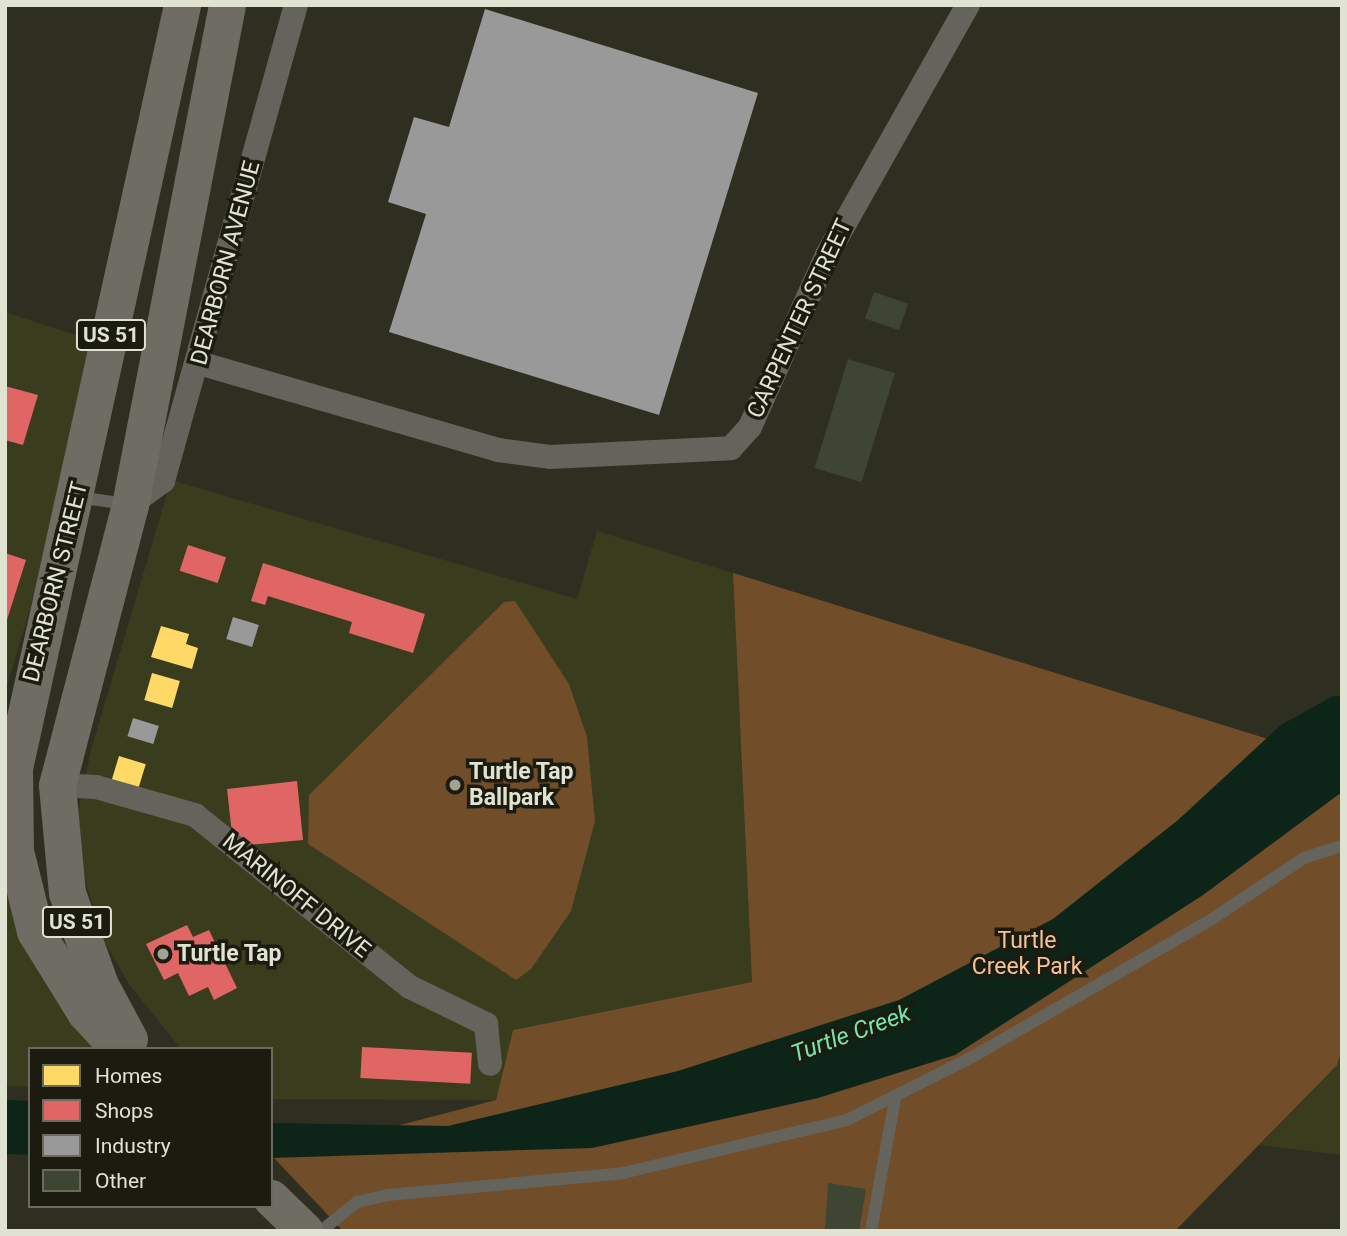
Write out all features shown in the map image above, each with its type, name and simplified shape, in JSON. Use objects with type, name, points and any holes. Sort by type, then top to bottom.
[{"type":"main road","name":"DEARBORN STREET","points":[[117,1047],[85,1012],[46,950],[15,850],[19,732],[77,497],[144,173],[183,5]]},
{"type":"main road","name":"US 51","points":[[134,1047],[100,985],[66,893],[57,785],[130,505],[227,5]]},
{"type":"main road","points":[[273,1200],[305,1231]]},
{"type":"street","name":"DEARBORN AVENUE","points":[[130,505],[163,481],[296,5]]},
{"type":"street","name":"CARPENTER STREET","points":[[198,363],[498,450],[550,457],[730,448],[770,389],[827,255],[968,5]]},
{"type":"street","name":"MARINOFF DRIVE","points":[[57,785],[96,787],[195,815],[410,987],[486,1024],[490,1064]]},
{"type":"lane","points":[[77,497],[130,505]]},
{"type":"lane","points":[[321,1231],[357,1202],[388,1195],[623,1173],[847,1120],[895,1099],[1212,919],[1304,858],[1342,846]]},
{"type":"lane","points":[[871,1231],[895,1099]]},
{"type":"shaded area","points":[[5,312],[94,341],[52,534],[5,693]]},
{"type":"shaded area","points":[[171,480],[577,599],[597,531],[733,573],[752,982],[513,1030],[496,1100],[273,1099],[273,1047],[179,1047],[129,984],[103,939],[80,862],[76,821],[91,750]]},
{"type":"shaded area","points":[[5,849],[100,1047],[28,1047],[28,1087],[5,1086]]},
{"type":"shaded area","points":[[1342,1049],[1342,1155],[1260,1145],[1336,1065]]},
{"type":"green space","name":"Turtle Creek Park","points":[[733,573],[1342,762],[1342,1049],[1337,1065],[1175,1231],[343,1231],[274,1158],[496,1100],[513,1030],[752,982]]},
{"type":"green space","name":"Turtle Tap Ballpark","points":[[515,601],[569,684],[587,737],[595,821],[571,911],[531,969],[516,980],[308,844],[309,795],[504,602]]},
{"type":"water","name":"Turtle Creek","points":[[1333,696],[1342,696],[1342,792],[1203,895],[955,1055],[818,1098],[592,1148],[273,1158],[273,1123],[448,1126],[678,1071],[899,1000],[1053,919],[1178,820],[1281,725]]},
{"type":"water","points":[[5,1100],[28,1101],[28,1155],[5,1154]]},
{"type":"building: Homes","points":[[161,626],[189,634],[186,644],[198,648],[192,669],[151,657]]},
{"type":"building: Homes","points":[[152,673],[180,681],[172,708],[144,700]]},
{"type":"building: Homes","points":[[119,756],[146,764],[138,788],[112,780]]},
{"type":"building: Shops","points":[[5,386],[38,395],[23,445],[5,440]]},
{"type":"building: Shops","points":[[188,545],[226,557],[218,583],[180,571]]},
{"type":"building: Shops","points":[[5,553],[26,560],[6,623],[5,623]]},
{"type":"building: Shops","points":[[263,563],[425,614],[413,653],[349,633],[352,622],[268,596],[265,605],[251,601]]},
{"type":"building: Shops","points":[[297,781],[303,840],[249,845],[232,834],[227,789]]},
{"type":"building: Shops","points":[[187,925],[193,937],[209,930],[237,988],[214,1000],[208,987],[189,996],[178,973],[164,980],[146,944]]},
{"type":"building: Shops","points":[[362,1047],[472,1053],[470,1084],[360,1078]]},
{"type":"building: Industry","points":[[485,9],[758,93],[659,415],[389,332],[426,214],[388,202],[414,117],[449,127]]},
{"type":"building: Industry","points":[[233,617],[259,625],[252,647],[226,639]]},
{"type":"building: Industry","points":[[133,718],[159,726],[153,744],[127,736]]},
{"type":"building: Other","points":[[874,292],[908,304],[899,330],[865,318]]},
{"type":"building: Other","points":[[848,359],[895,373],[862,482],[815,468]]},
{"type":"building: Other","points":[[828,1183],[866,1189],[859,1231],[825,1231]]},
{"type":"place","name":"Turtle Tap Ballpark","points":[[455,785]]},
{"type":"place","name":"Turtle Tap","points":[[163,954]]}]
